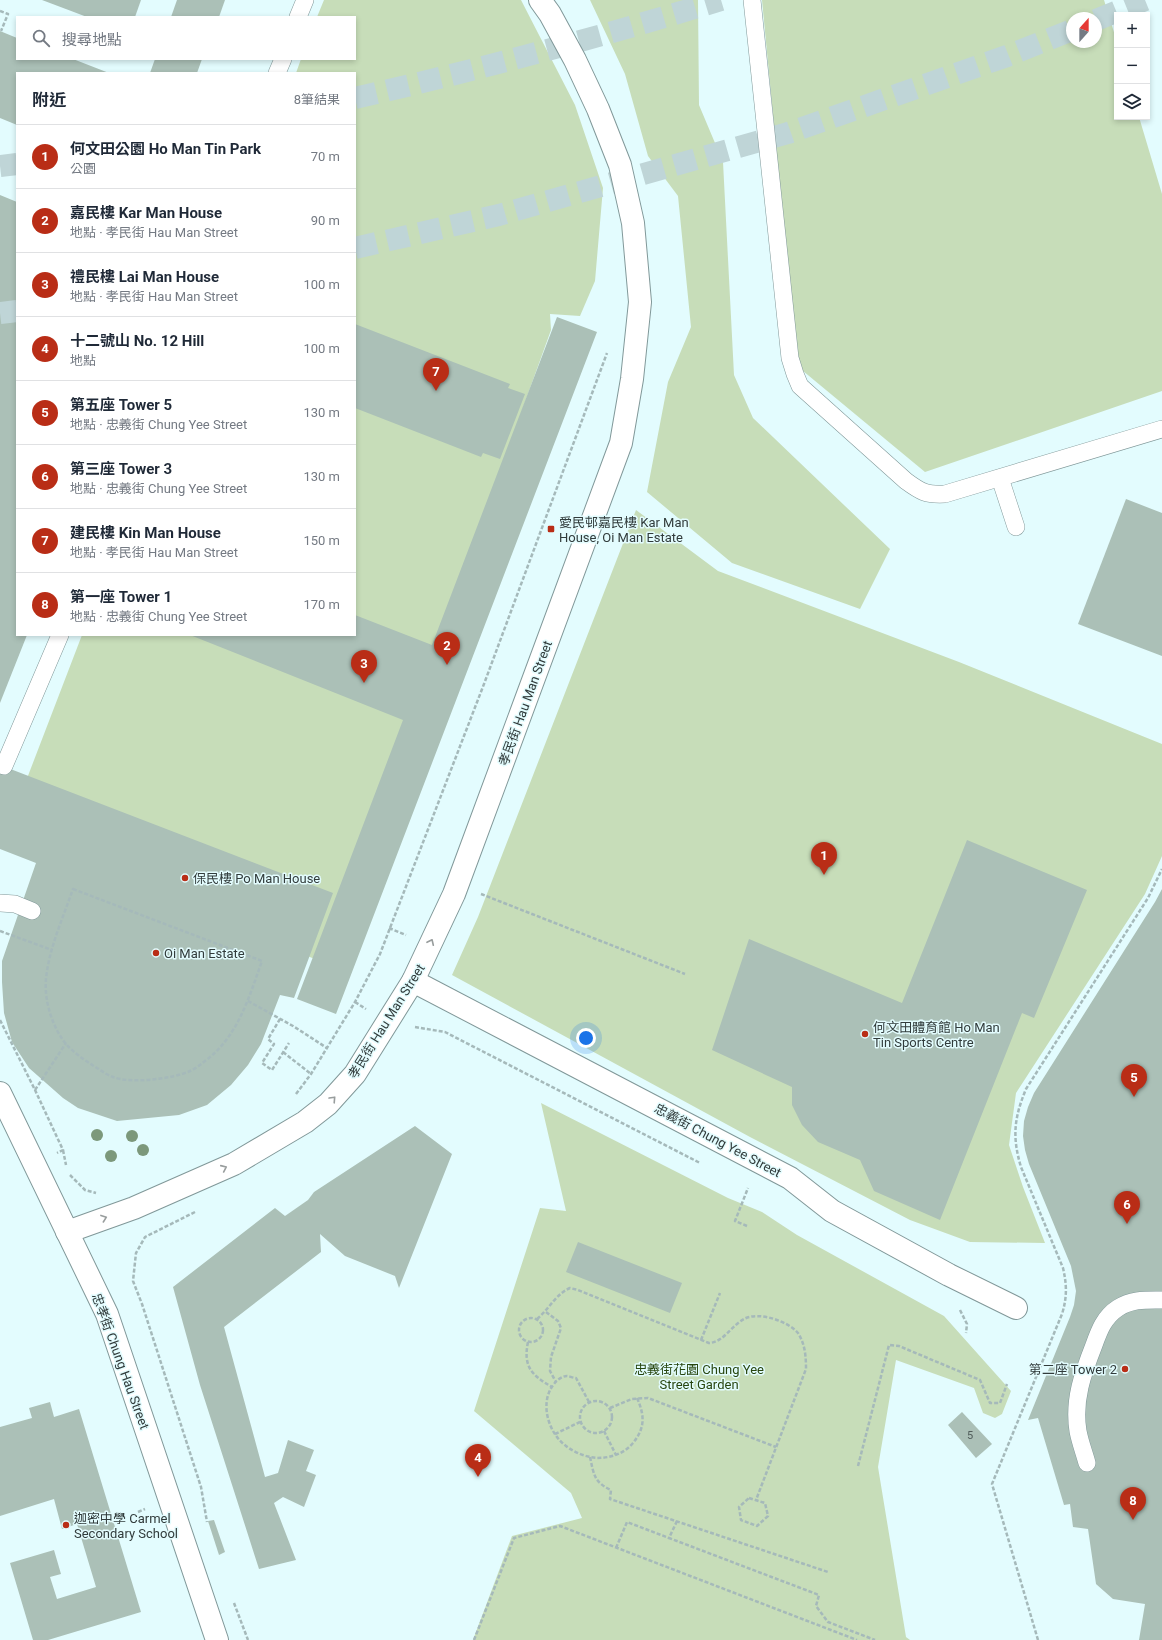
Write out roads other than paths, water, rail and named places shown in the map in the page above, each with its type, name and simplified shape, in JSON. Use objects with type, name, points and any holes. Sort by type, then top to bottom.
[{"type":"street","name":"孝民街 Hau Man Street","points":[[67,1232],[134,1208],[234,1164],[305,1122],[328,1104],[355,1074],[413,981],[454,894],[621,443],[632,380],[640,302],[633,223],[620,165],[598,109],[575,60],[550,14],[540,0]]},
{"type":"street","name":"忠義街 Chung Yee Street","points":[[413,981],[790,1178],[832,1211],[948,1274],[1016,1308]]},
{"type":"street","name":"忠孝街 Chung Hau Street","points":[[0,1093],[107,1314],[217,1640]]},
{"type":"lane","points":[[298,16],[304,0]]},
{"type":"lane","points":[[752,0],[790,358],[800,386],[919,490],[930,495],[945,494],[1162,429]]},
{"type":"lane","points":[[277,72],[282,60]]},
{"type":"lane","points":[[1000,478],[1016,528]]},
{"type":"lane","points":[[4,766],[60,636]]},
{"type":"lane","points":[[0,903],[15,904],[32,911]]},
{"type":"lane","points":[[1087,1463],[1078,1431],[1076,1411],[1078,1392],[1083,1372],[1101,1325],[1108,1316],[1125,1304],[1135,1301],[1162,1300]]},
{"type":"tunnel","points":[[356,98],[539,52],[721,0]]},
{"type":"tunnel","points":[[1102,18],[1145,0]]},
{"type":"tunnel","points":[[356,248],[499,215],[788,133],[1007,56],[1066,32]]},
{"type":"tunnel","points":[[0,166],[16,164]]},
{"type":"tunnel","points":[[0,313],[16,311]]},
{"type":"place","name":"建民樓 Kin Man House","points":[[436,391]]},
{"type":"place","name":"愛民邨嘉民樓 Kar Man House, Oi Man Estate","points":[[551,529]]},
{"type":"place","name":"嘉民樓 Kar Man House","points":[[447,665]]},
{"type":"place","name":"禮民樓 Lai Man House","points":[[364,683]]},
{"type":"place","name":"何文田公園 Ho Man Tin Park","points":[[824,875]]},
{"type":"place","name":"保民樓 Po Man House","points":[[185,878]]},
{"type":"place","name":"Oi Man Estate","points":[[156,953]]},
{"type":"place","name":"何文田體育館 Ho Man Tin Sports Centre","points":[[865,1034]]},
{"type":"place","name":"第五座 Tower 5","points":[[1134,1097]]},
{"type":"place","name":"第三座 Tower 3","points":[[1127,1224]]},
{"type":"place","name":"第二座 Tower 2","points":[[1125,1369]]},
{"type":"place","name":"十二號山 No. 12 Hill","points":[[478,1477]]},
{"type":"place","name":"第一座 Tower 1","points":[[1133,1520]]},
{"type":"place","name":"迦密中學 Carmel Secondary School","points":[[66,1525]]},
{"type":"park label","name":"忠義街花園 Chung Yee Street Garden","points":[[699,1376]]}]
